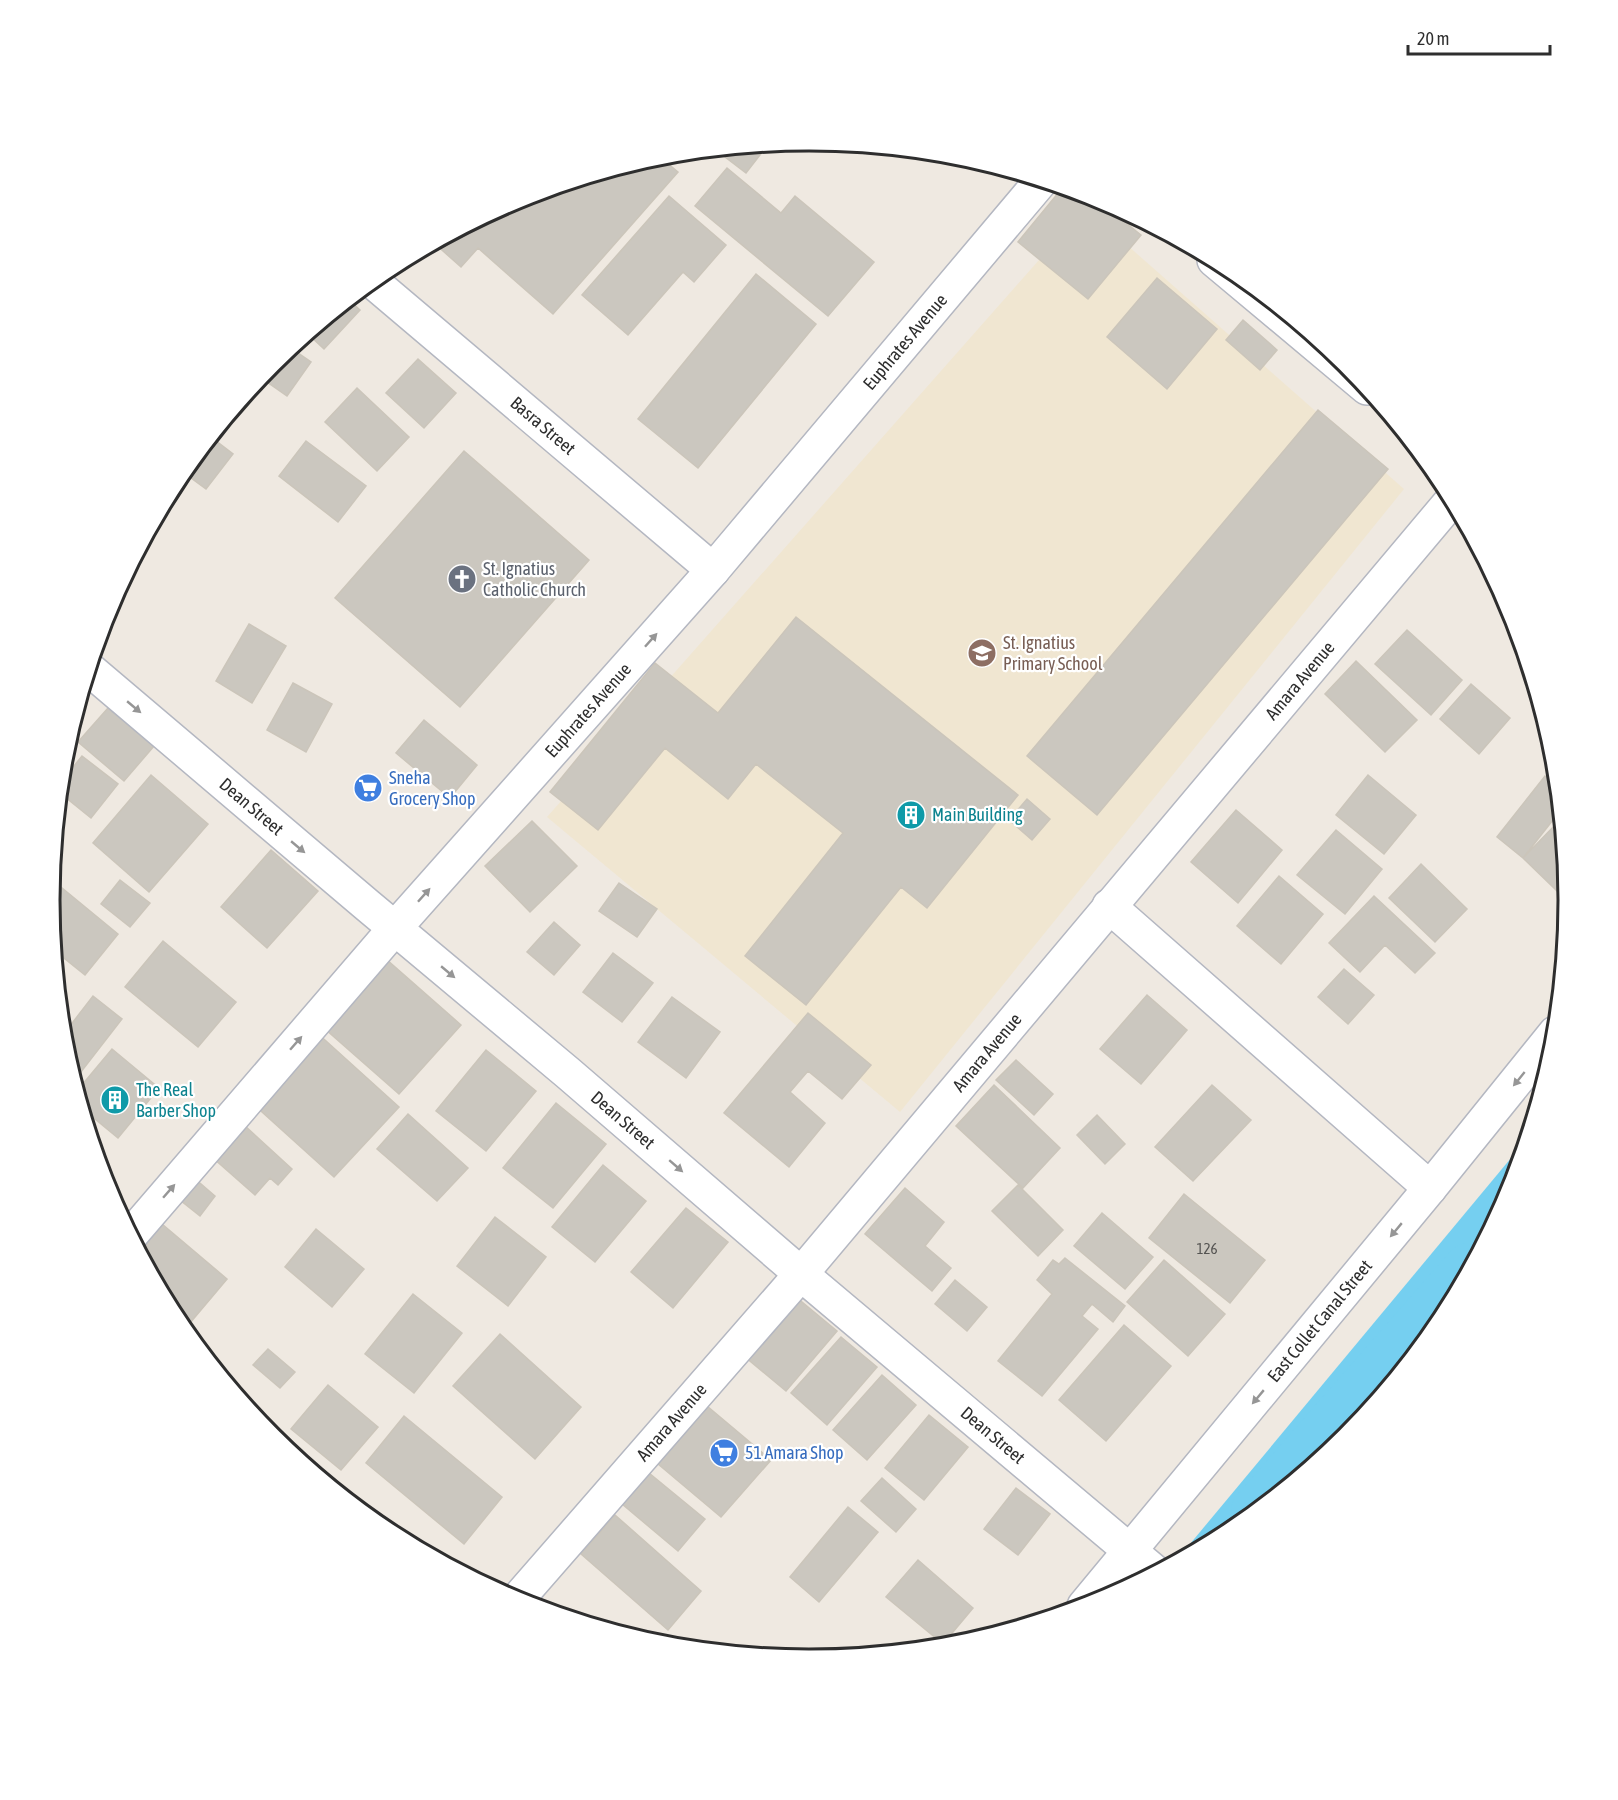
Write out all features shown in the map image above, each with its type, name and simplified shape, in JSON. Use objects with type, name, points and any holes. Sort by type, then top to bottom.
[{"type":"street","name":"Euphrates Avenue","points":[[136,1229],[395,928],[713,570],[1036,187]]},
{"type":"street","name":"Basra Street","points":[[379,287],[713,570]]},
{"type":"street","name":"Amara Avenue","points":[[523,1593],[801,1274],[1446,507]]},
{"type":"street","name":"Dean Street","points":[[95,674],[1149,1567]]},
{"type":"street","points":[[1109,906],[1430,1188]]},
{"type":"street","name":"East Collet Canal Street","points":[[1096,1592],[1544,1047]]},
{"type":"shaded area","name":"St. Ignatius Primary School","points":[[1085,208],[1404,489],[900,1112],[547,817]]},
{"type":"water","points":[[1512,1157],[1501,1187],[1465,1261],[1287,1476],[1225,1523],[1188,1547]]},
{"type":"building","points":[[762,153],[746,173],[724,156]]},
{"type":"building","points":[[669,164],[678,172],[553,314],[478,248],[461,267],[440,248],[522,208],[568,191],[663,165]]},
{"type":"building","points":[[727,168],[781,213],[795,196],[874,262],[828,316],[695,206]]},
{"type":"building","points":[[1057,194],[1123,220],[1141,235],[1088,299],[1018,242]]},
{"type":"building","points":[[669,196],[726,245],[694,282],[683,272],[628,335],[582,295]]},
{"type":"building","points":[[756,274],[816,324],[698,468],[638,419]]},
{"type":"building","points":[[1157,278],[1217,329],[1167,389],[1107,337]]},
{"type":"building","points":[[354,305],[360,310],[324,349],[313,339]]},
{"type":"building","points":[[1243,320],[1277,350],[1260,370],[1226,340]]},
{"type":"building","points":[[298,353],[311,362],[287,396],[268,382]]},
{"type":"building","points":[[418,359],[456,393],[424,428],[386,393]]},
{"type":"building","points":[[357,388],[409,437],[377,471],[325,422]]},
{"type":"building","points":[[1318,410],[1388,469],[1097,815],[1027,756]]},
{"type":"building","points":[[306,441],[366,486],[338,522],[279,476]]},
{"type":"building","points":[[217,442],[233,454],[206,489],[191,478]]},
{"type":"building","name":"St. Ignatius Catholic Church","points":[[464,451],[589,560],[460,707],[335,598]]},
{"type":"building","name":"Main Building","points":[[796,617],[1018,795],[927,908],[901,887],[806,1005],[745,956],[843,833],[756,764],[728,799],[665,748],[598,830],[550,792],[655,663],[718,713]]},
{"type":"building","points":[[249,624],[286,646],[252,703],[216,681]]},
{"type":"building","points":[[1407,630],[1462,680],[1431,715],[1375,664]]},
{"type":"building","points":[[1356,661],[1417,720],[1385,752],[1325,694]]},
{"type":"building","points":[[293,683],[332,704],[306,752],[267,730]]},
{"type":"building","points":[[1471,684],[1510,718],[1479,754],[1440,719]]},
{"type":"building","points":[[108,708],[154,746],[124,781],[78,742]]},
{"type":"building","points":[[424,720],[477,765],[450,798],[396,753]]},
{"type":"building","points":[[82,756],[118,784],[91,818],[67,798],[72,769]]},
{"type":"building","points":[[151,775],[208,824],[149,892],[93,843]]},
{"type":"building","points":[[1368,775],[1416,815],[1384,854],[1336,815]]},
{"type":"building","points":[[1545,776],[1548,778],[1553,819],[1523,858],[1497,837]]},
{"type":"building","points":[[1027,799],[1050,819],[1032,840],[1009,820]]},
{"type":"building","points":[[1236,810],[1282,850],[1238,903],[1191,862]]},
{"type":"building","points":[[532,821],[577,866],[530,912],[485,866]]},
{"type":"building","points":[[1554,826],[1558,892],[1523,858]]},
{"type":"building","points":[[1336,830],[1382,869],[1345,914],[1297,875]]},
{"type":"building","points":[[271,850],[318,891],[267,948],[221,907]]},
{"type":"building","points":[[1421,864],[1467,909],[1435,942],[1389,898]]},
{"type":"building","points":[[1279,876],[1323,914],[1281,964],[1237,926]]},
{"type":"building","points":[[120,880],[150,903],[130,927],[101,904]]},
{"type":"building","points":[[619,883],[657,909],[637,937],[599,911]]},
{"type":"building","points":[[61,887],[118,934],[85,975],[63,957]]},
{"type":"building","points":[[1374,896],[1435,953],[1415,973],[1385,945],[1360,972],[1329,943]]},
{"type":"building","points":[[554,922],[580,945],[554,975],[527,952]]},
{"type":"building","points":[[163,941],[236,1002],[198,1047],[125,987]]},
{"type":"building","points":[[613,953],[653,983],[622,1022],[583,992]]},
{"type":"building","points":[[386,959],[461,1025],[399,1094],[325,1029]]},
{"type":"building","points":[[1344,969],[1374,995],[1348,1024],[1318,997]]},
{"type":"building","points":[[1147,995],[1187,1030],[1141,1084],[1100,1049]]},
{"type":"building","points":[[93,996],[122,1019],[81,1072],[71,1025]]},
{"type":"building","points":[[672,997],[720,1032],[686,1078],[638,1042]]},
{"type":"building","points":[[808,1013],[871,1065],[842,1099],[808,1071],[790,1092],[825,1123],[789,1167],[724,1113]]},
{"type":"building","points":[[315,1031],[399,1107],[334,1177],[251,1102]]},
{"type":"building","name":"The Real Barber Shop","points":[[112,1049],[159,1088],[118,1138],[93,1117],[83,1083]]},
{"type":"building","points":[[486,1050],[536,1091],[486,1151],[436,1111]]},
{"type":"building","points":[[1016,1060],[1053,1094],[1034,1115],[996,1080]]},
{"type":"building","points":[[994,1085],[1060,1148],[1023,1188],[956,1126]]},
{"type":"building","points":[[1212,1085],[1251,1120],[1193,1181],[1155,1147]]},
{"type":"building","points":[[556,1103],[606,1144],[553,1208],[503,1168]]},
{"type":"building","points":[[408,1114],[468,1168],[437,1201],[377,1149]]},
{"type":"building","points":[[1097,1115],[1125,1144],[1105,1164],[1077,1135]]},
{"type":"building","points":[[244,1125],[292,1169],[278,1185],[270,1178],[255,1195],[213,1158]]},
{"type":"building","points":[[603,1165],[646,1201],[595,1262],[552,1227]]},
{"type":"building","points":[[193,1177],[215,1196],[200,1216],[176,1197]]},
{"type":"building","points":[[1018,1185],[1063,1230],[1038,1256],[992,1211]]},
{"type":"building","points":[[905,1188],[944,1222],[925,1246],[951,1268],[932,1291],[865,1234]]},
{"type":"building","points":[[1184,1194],[1265,1260],[1230,1303],[1149,1238]]},
{"type":"building","points":[[686,1208],[728,1242],[673,1308],[631,1272]]},
{"type":"building","points":[[1102,1213],[1153,1257],[1125,1289],[1074,1246]]},
{"type":"building","points":[[495,1217],[546,1257],[508,1306],[457,1266]]},
{"type":"building","points":[[162,1224],[227,1279],[191,1322],[160,1274],[145,1245]]},
{"type":"building","points":[[316,1229],[364,1269],[332,1307],[285,1267]]},
{"type":"building","points":[[1065,1258],[1125,1306],[1113,1322],[1092,1304],[1082,1316],[1098,1329],[1042,1396],[998,1361],[1052,1294],[1037,1280],[1053,1260],[1059,1264]]},
{"type":"building","points":[[1164,1260],[1225,1314],[1188,1356],[1127,1302]]},
{"type":"building","points":[[955,1280],[987,1307],[967,1331],[935,1304]]},
{"type":"building","points":[[413,1294],[462,1333],[414,1393],[365,1354]]},
{"type":"building","points":[[796,1297],[837,1331],[786,1391],[745,1357]]},
{"type":"building","points":[[1124,1325],[1171,1366],[1106,1441],[1059,1400]]},
{"type":"building","points":[[500,1334],[581,1407],[535,1459],[453,1386]]},
{"type":"building","points":[[841,1337],[877,1367],[827,1425],[791,1393]]},
{"type":"building","points":[[268,1349],[295,1372],[280,1388],[253,1365]]},
{"type":"building","points":[[882,1375],[916,1405],[867,1460],[833,1430]]},
{"type":"building","points":[[328,1385],[378,1427],[341,1470],[291,1429]]},
{"type":"building","points":[[707,1406],[771,1460],[721,1517],[658,1464]]},
{"type":"building","points":[[929,1415],[968,1447],[924,1500],[885,1468]]},
{"type":"building","points":[[404,1416],[502,1497],[464,1544],[366,1463]]},
{"type":"building","points":[[649,1473],[705,1519],[678,1551],[622,1504]]},
{"type":"building","points":[[882,1478],[916,1509],[896,1532],[861,1501]]},
{"type":"building","points":[[1016,1488],[1050,1514],[1018,1555],[984,1529]]},
{"type":"building","points":[[848,1507],[878,1532],[819,1602],[790,1577]]},
{"type":"building","points":[[615,1515],[701,1591],[668,1630],[581,1554]]},
{"type":"building","points":[[918,1560],[973,1608],[950,1636],[936,1638],[886,1597]]},
{"type":"waterway","points":[[1286,1477],[1445,1295]]},
{"type":"place","name":"St. Ignatius Catholic Church","points":[[462,579]]},
{"type":"place","name":"St. Ignatius Primary School","points":[[982,653]]},
{"type":"place","name":"Sneha Grocery Shop","points":[[368,788]]},
{"type":"place","name":"Main Building","points":[[911,815]]},
{"type":"place","name":"The Real Barber Shop","points":[[115,1100]]},
{"type":"place","name":"51 Amara Shop","points":[[724,1453]]}]
